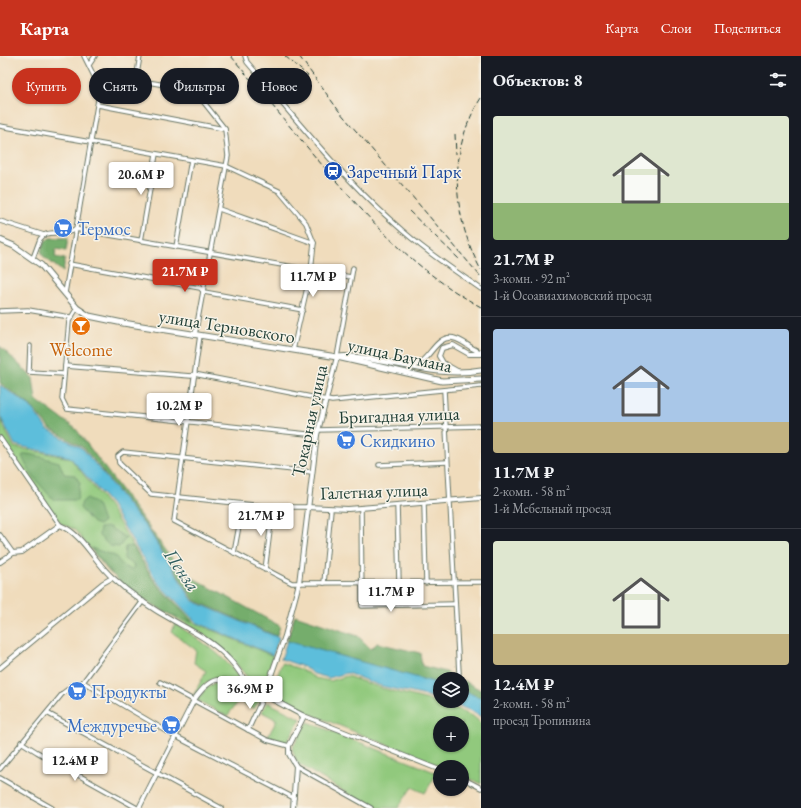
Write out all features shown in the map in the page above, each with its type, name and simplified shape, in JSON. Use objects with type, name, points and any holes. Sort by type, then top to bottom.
[{"type":"main road","name":"улица Терновского","points":[[0,240],[14,246],[33,258],[54,278],[77,308],[89,316],[337,357]]},
{"type":"main road","name":"улица Баумана","points":[[337,357],[356,357],[432,372],[461,373],[481,370]]},
{"type":"main road","name":"улица Баумана","points":[[337,357],[442,381],[481,378]]},
{"type":"street","points":[[65,293],[99,94],[98,84],[84,56]]},
{"type":"street","points":[[89,64],[95,56]]},
{"type":"street","points":[[140,56],[136,80],[194,90],[225,129],[228,156],[204,292],[174,521],[292,583],[481,582]]},
{"type":"street","points":[[245,56],[247,62],[349,180],[394,224],[437,258],[481,289]]},
{"type":"street","points":[[98,105],[225,129]]},
{"type":"street","points":[[0,126],[226,166],[279,191],[306,223],[314,243],[311,270],[293,350]]},
{"type":"street","points":[[140,241],[156,154]]},
{"type":"street","points":[[176,247],[191,160]]},
{"type":"street","points":[[219,209],[314,243]]},
{"type":"street","points":[[0,221],[44,234]]},
{"type":"street","points":[[33,258],[40,239],[44,234],[49,232],[70,233],[75,229],[351,277]]},
{"type":"street","points":[[69,264],[200,288],[204,292],[303,310]]},
{"type":"street","name":"Токарная улица","points":[[264,695],[277,659],[299,583],[307,507],[318,433],[337,357],[353,268]]},
{"type":"street","points":[[30,346],[29,372],[64,374],[70,317],[77,308]]},
{"type":"street","points":[[0,311],[28,310],[70,317]]},
{"type":"street","points":[[406,366],[421,362],[438,342],[445,339],[454,338],[463,342],[474,351],[481,353]]},
{"type":"street","points":[[461,373],[443,363],[439,356],[442,348],[452,345],[469,354],[481,353]]},
{"type":"street","points":[[65,366],[191,376],[194,374],[332,401],[444,390],[445,388],[481,386]]},
{"type":"street","name":"Бригадная улица","points":[[64,374],[62,399],[67,409],[318,433],[445,426],[481,426]]},
{"type":"street","points":[[444,390],[454,604],[459,672]]},
{"type":"street","points":[[0,438],[60,525],[71,530],[112,578],[143,601],[213,644],[240,672],[252,692]]},
{"type":"street","name":"Галетная улица","points":[[182,458],[123,452],[118,456],[119,463],[151,494],[273,507],[331,509],[397,506],[481,498]]},
{"type":"street","points":[[182,458],[312,472]]},
{"type":"street","points":[[379,465],[447,462]]},
{"type":"street","points":[[234,553],[243,504]]},
{"type":"street","points":[[424,504],[426,583]]},
{"type":"street","points":[[397,506],[399,583]]},
{"type":"street","points":[[265,570],[273,507]]},
{"type":"street","points":[[361,508],[362,606],[454,604]]},
{"type":"street","points":[[324,583],[331,509]]},
{"type":"street","points":[[0,562],[14,553],[22,552],[60,525]]},
{"type":"street","points":[[0,535],[14,553]]},
{"type":"street","points":[[0,668],[112,578]]},
{"type":"street","points":[[0,769],[21,742],[48,713],[63,693],[74,685],[83,682],[143,601]]},
{"type":"street","points":[[21,742],[138,808],[194,700],[204,686],[213,680],[224,680],[252,692],[264,695],[302,715],[433,767]]},
{"type":"street","points":[[83,682],[175,736],[294,798]]},
{"type":"street","points":[[160,682],[267,740],[289,746]]},
{"type":"street","points":[[248,730],[264,695]]},
{"type":"street","points":[[48,713],[220,808]]},
{"type":"street","points":[[302,715],[303,718],[289,746],[289,754],[296,766],[330,787],[371,808]]},
{"type":"street","points":[[293,808],[296,766]]},
{"type":"street","points":[[0,778],[52,808]]},
{"type":"street","points":[[469,782],[481,788]]},
{"type":"green space","points":[[50,238],[68,238],[66,251],[56,249],[55,257],[65,259],[63,272],[43,256],[41,251],[45,241]]},
{"type":"green space","points":[[0,346],[33,378],[36,400],[76,429],[182,572],[280,626],[277,636],[194,600],[150,531],[84,448],[49,428],[31,406],[0,383]]},
{"type":"green space","points":[[0,419],[14,447],[70,458],[109,506],[154,580],[195,623],[273,656],[262,690],[257,689],[229,655],[200,632],[139,596],[109,572],[74,529],[61,524],[0,436]]},
{"type":"green space","points":[[25,454],[59,462],[64,474],[75,475],[80,483],[77,500],[54,500],[36,480],[28,468],[22,456]]},
{"type":"green space","points":[[87,498],[97,505],[103,522],[99,525],[93,523],[80,508],[82,502]]},
{"type":"green space","points":[[109,527],[126,538],[119,547],[110,546],[99,536],[100,528]]},
{"type":"green space","points":[[133,546],[154,581],[192,622],[181,619],[160,609],[129,589],[112,574],[91,548],[115,556],[123,566],[132,570],[134,565],[124,559],[125,547]]},
{"type":"green space","points":[[295,615],[358,636],[371,649],[377,643],[420,653],[422,666],[446,672],[433,672],[433,682],[287,641]]},
{"type":"green space","points":[[175,624],[206,645],[223,659],[247,688],[223,678],[217,678],[206,684],[192,698],[206,671],[194,663],[196,650],[172,632]]},
{"type":"green space","points":[[282,663],[303,670],[315,678],[330,681],[347,676],[381,688],[433,701],[433,708],[454,708],[474,717],[481,723],[481,784],[469,778],[469,760],[433,760],[433,763],[308,713],[272,691]]},
{"type":"green space","points":[[214,683],[224,683],[261,698],[254,709],[239,701],[227,716],[197,700],[206,688]]},
{"type":"green space","points":[[469,684],[481,690],[481,698],[469,693]]},
{"type":"green space","points":[[267,702],[301,719],[286,743],[267,738],[277,720],[262,712]]},
{"type":"green space","points":[[308,722],[433,771],[433,780],[425,793],[412,787],[398,808],[379,808],[358,800],[297,763],[292,748]]},
{"type":"water","points":[[0,385],[30,406],[47,429],[83,449],[149,531],[193,601],[279,638],[273,655],[196,622],[156,580],[111,505],[70,457],[15,445],[0,416]]},
{"type":"water","points":[[287,641],[433,682],[433,697],[381,686],[347,673],[329,678],[314,674],[304,667],[281,659]]},
{"type":"water","points":[[469,693],[481,698],[481,717],[464,708],[469,708]]},
{"type":"railway","points":[[231,56],[317,159],[392,241],[434,277],[481,307]]},
{"type":"railway","points":[[285,56],[299,68]]},
{"type":"railway","points":[[299,56],[339,111],[481,277]]},
{"type":"railway","points":[[481,98],[470,118],[463,140],[458,161],[457,184],[459,206],[464,228],[471,249],[481,270]]},
{"type":"railway","points":[[455,134],[456,154]]},
{"type":"railway","points":[[409,211],[459,259]]},
{"type":"place","name":"Заречный Парк","points":[[333,171]]},
{"type":"place","name":"Термос","points":[[63,228]]},
{"type":"place","name":"Welcome","points":[[81,326]]},
{"type":"place","name":"Скидкино","points":[[346,440]]},
{"type":"place","name":"Продукты","points":[[77,691]]},
{"type":"place","name":"Междуречье","points":[[171,725]]},
{"type":"water label","name":"Пенза","points":[[182,570]]}]
